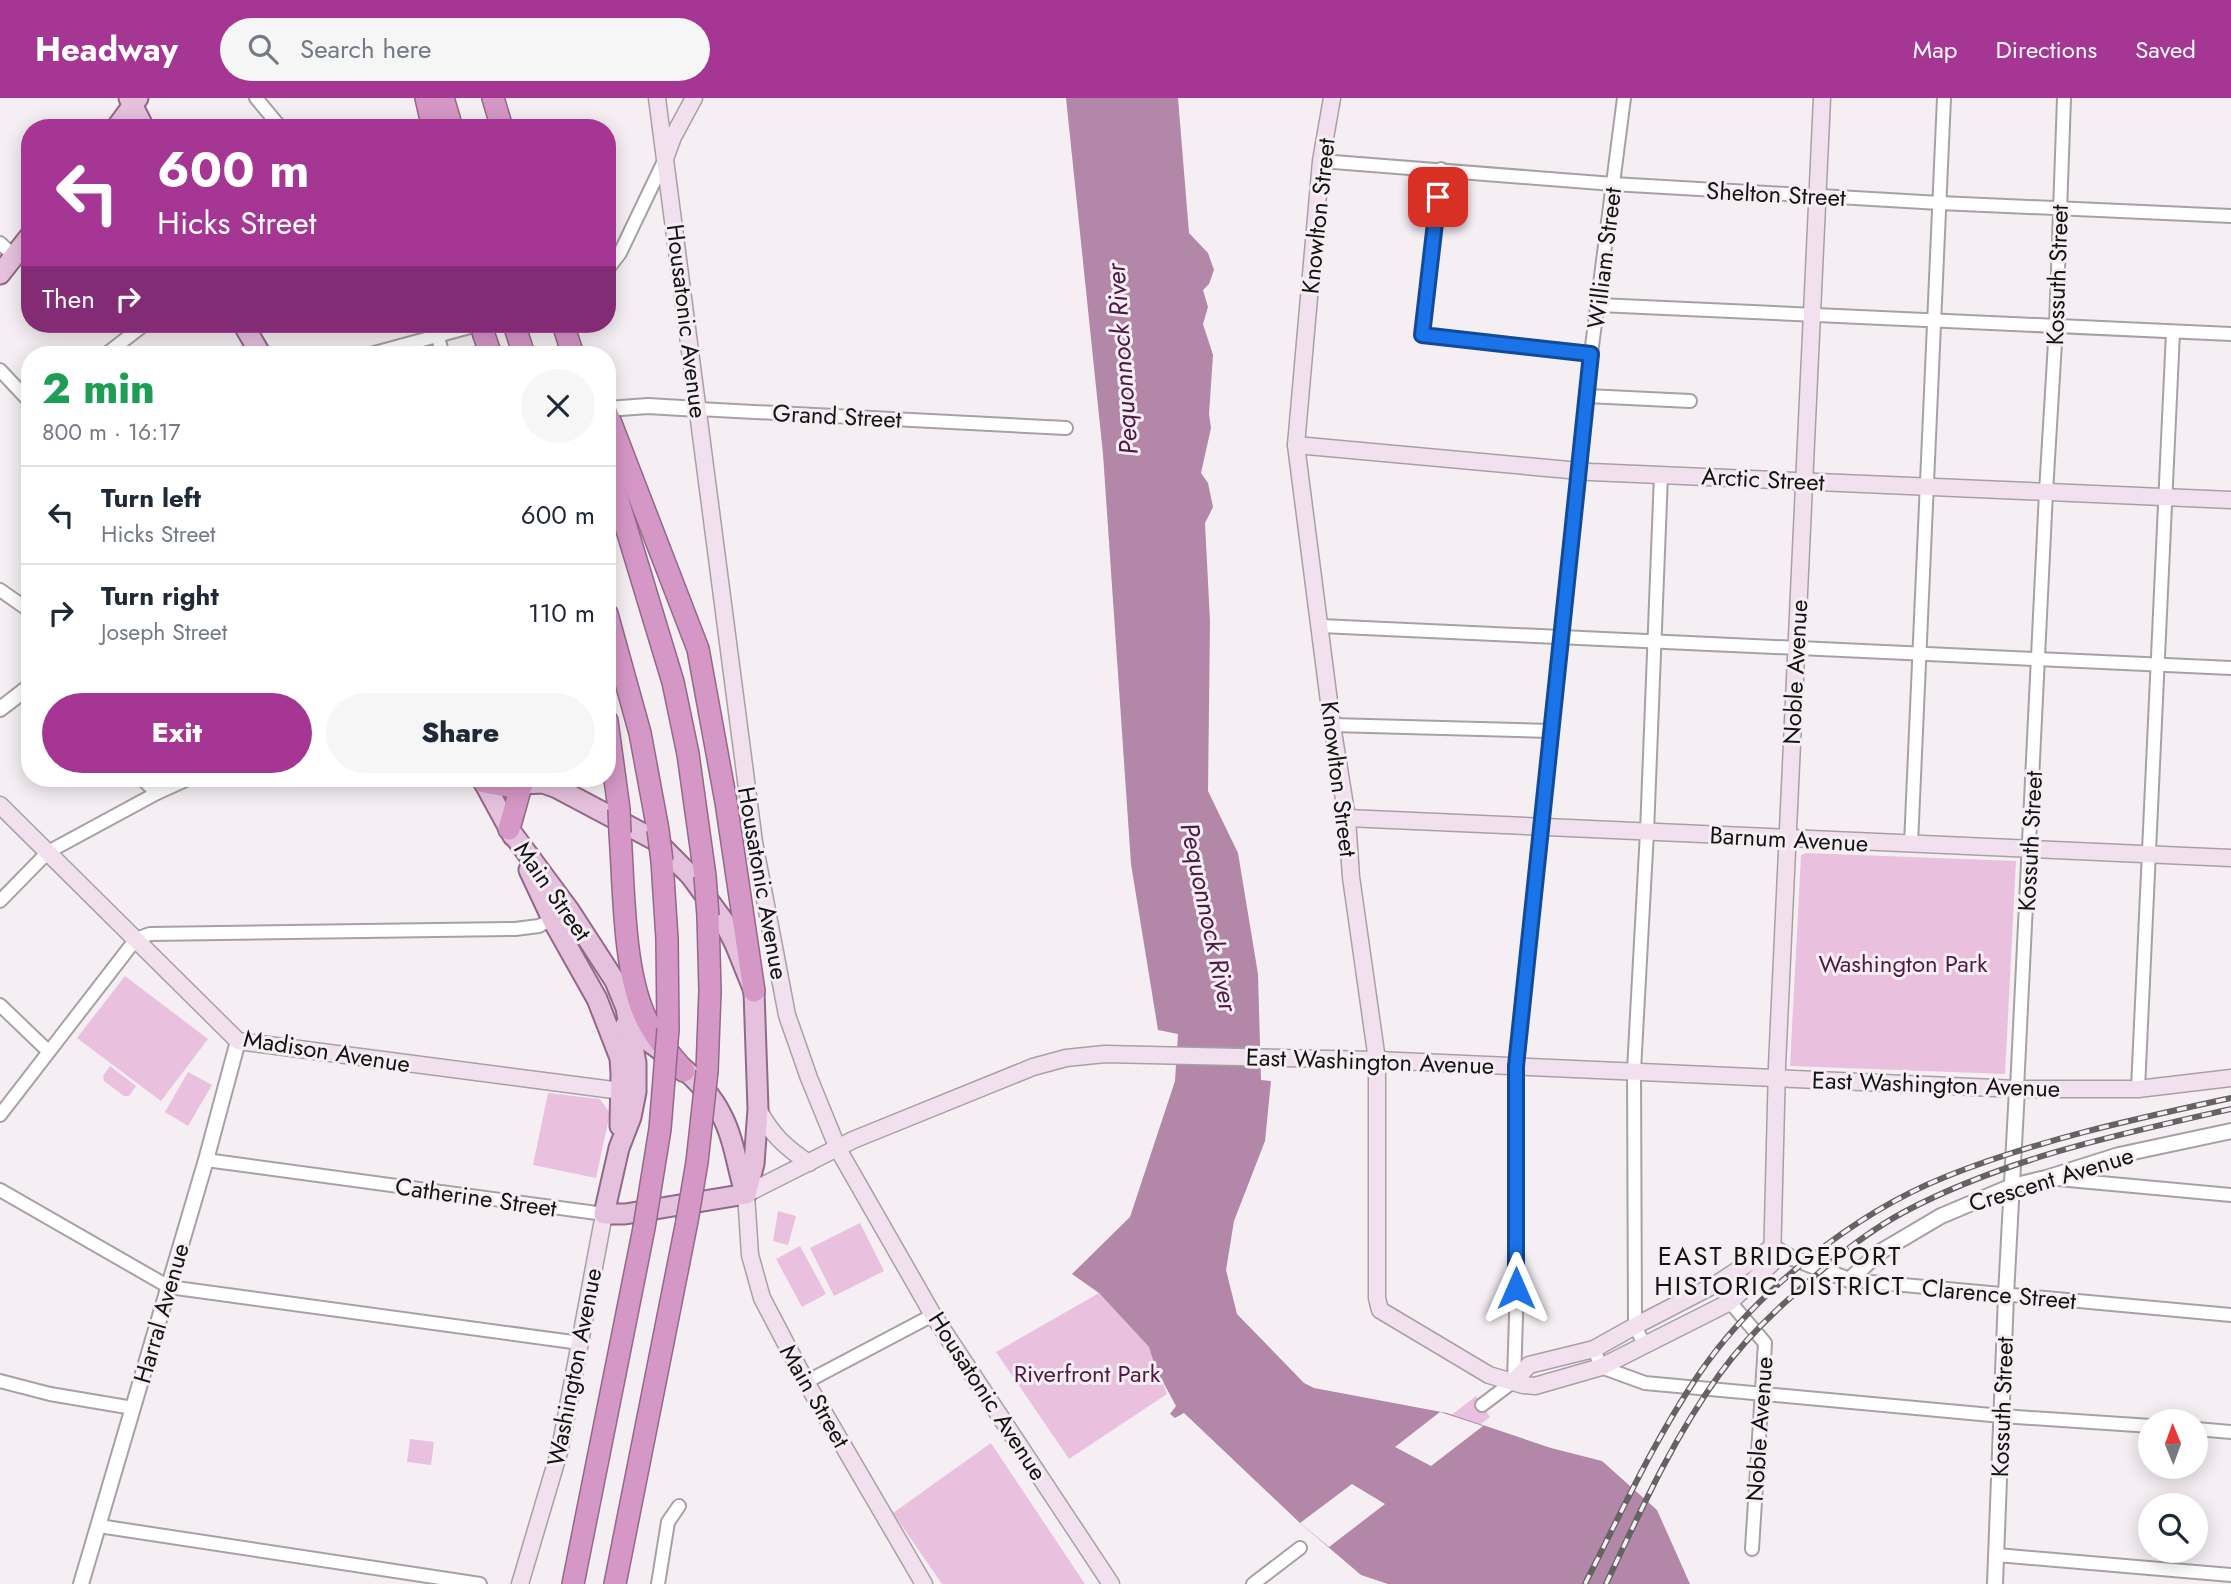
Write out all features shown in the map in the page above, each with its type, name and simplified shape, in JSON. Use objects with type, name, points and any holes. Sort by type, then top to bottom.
[{"type":"highway","points":[[426,98],[431,119]]},
{"type":"highway","points":[[443,98],[449,119]]},
{"type":"highway","points":[[493,98],[499,119]]},
{"type":"highway","points":[[616,435],[698,649],[726,803],[754,991]]},
{"type":"highway","points":[[615,1584],[687,1221],[707,1071],[710,1000],[705,876],[688,754],[673,681],[616,494]]},
{"type":"highway","points":[[573,1584],[644,1228],[660,1129],[668,1029],[667,939],[658,830],[638,723],[616,646]]},
{"type":"highway","points":[[616,786],[630,961],[635,989],[644,1016],[684,1071]]},
{"type":"highway","points":[[509,829],[521,787]]},
{"type":"main road","name":"Housatonic Avenue","points":[[657,98],[754,842],[788,1015],[809,1079],[838,1149],[933,1315],[1111,1584]]},
{"type":"main road","points":[[666,158],[673,137],[694,98]]},
{"type":"main road","name":"Knowlton Street","points":[[1332,98],[1321,161],[1296,445],[1377,1060],[1377,1298],[1380,1310],[1489,1375],[1514,1381]]},
{"type":"main road","name":"Noble Avenue","points":[[1773,1247],[1777,1078],[1822,98]]},
{"type":"main road","points":[[122,119],[134,101]]},
{"type":"main road","points":[[134,101],[141,119]]},
{"type":"main road","points":[[0,274],[7,249]]},
{"type":"main road","name":"Arctic Street","points":[[1296,445],[1578,471],[2231,500]]},
{"type":"main road","name":"Main Street","points":[[487,787],[561,915],[620,1058],[628,1092]]},
{"type":"main road","name":"Main Street","points":[[554,787],[655,840],[690,876],[723,920],[754,991],[758,1109],[754,1164],[746,1194]]},
{"type":"main road","name":"Madison Avenue","points":[[0,805],[238,1041],[628,1092]]},
{"type":"main road","name":"Barnum Avenue","points":[[1347,818],[2231,858]]},
{"type":"main road","name":"Main Street","points":[[561,915],[615,981],[626,1009],[636,1063],[628,1092]]},
{"type":"main road","name":"Main Street","points":[[597,999],[620,1023],[703,1086],[721,1113],[746,1194],[750,1255],[762,1298],[806,1382],[924,1584]]},
{"type":"main road","name":"East Washington Avenue","points":[[746,1194],[853,1140],[1033,1067],[1066,1058],[1105,1054],[1377,1060],[2017,1089],[2138,1089],[2231,1077]]},
{"type":"main road","name":"Washington Avenue","points":[[520,1584],[560,1449],[628,1092]]},
{"type":"main road","points":[[758,1109],[768,1128],[786,1148],[809,1163]]},
{"type":"main road","name":"Catherine Street","points":[[604,1214],[625,1214],[746,1194]]},
{"type":"main road","points":[[1773,1247],[1772,1263],[1730,1302],[1601,1367],[1535,1385],[1523,1385],[1514,1381],[1530,1365],[1594,1349],[1718,1283],[1773,1247]]},
{"type":"street","points":[[256,98],[274,119]]},
{"type":"street","name":"William Street","points":[[1514,1381],[1516,1066],[1591,354],[1624,98]]},
{"type":"street","points":[[1911,844],[1944,98]]},
{"type":"street","name":"Kossuth Street","points":[[1995,1584],[2006,1295],[2056,326],[2064,98]]},
{"type":"street","points":[[616,258],[666,158]]},
{"type":"street","name":"Shelton Street","points":[[1321,161],[1819,197],[2231,216]]},
{"type":"street","points":[[1441,169],[1422,335],[1591,354]]},
{"type":"street","points":[[1599,304],[2231,334]]},
{"type":"street","points":[[2138,1089],[2173,332]]},
{"type":"street","points":[[117,346],[133,333]]},
{"type":"street","points":[[391,346],[425,333]]},
{"type":"street","points":[[0,370],[21,392]]},
{"type":"street","points":[[1587,396],[1690,401]]},
{"type":"street","name":"Grand Street","points":[[616,412],[648,406],[1066,428]]},
{"type":"street","points":[[1644,1346],[1635,1326],[1634,1070],[1647,832],[1661,475]]},
{"type":"street","points":[[0,590],[21,605]]},
{"type":"street","points":[[1321,626],[2231,668]]},
{"type":"street","points":[[0,709],[21,692]]},
{"type":"street","points":[[1332,725],[1551,731]]},
{"type":"street","points":[[151,787],[157,793]]},
{"type":"street","points":[[0,901],[48,852],[170,787]]},
{"type":"street","points":[[0,1115],[136,939],[150,934],[514,929],[539,926],[561,915]]},
{"type":"street","points":[[0,1005],[48,1051]]},
{"type":"street","name":"Harral Avenue","points":[[80,1584],[206,1160],[238,1041]]},
{"type":"street","name":"Crescent Avenue","points":[[1849,1280],[1880,1252],[1941,1216],[2012,1186],[2119,1155],[2231,1132]]},
{"type":"street","name":"Catherine Street","points":[[206,1160],[604,1214]]},
{"type":"street","points":[[2046,1178],[2231,1195]]},
{"type":"street","points":[[0,1190],[169,1287],[580,1343]]},
{"type":"street","name":"Clarence Street","points":[[1773,1247],[1790,1257],[1849,1280],[2231,1315]]},
{"type":"street","name":"Noble Avenue","points":[[1718,1283],[1730,1302],[1765,1343],[1752,1549]]},
{"type":"street","points":[[806,1382],[933,1315]]},
{"type":"street","points":[[1594,1349],[1601,1367],[1645,1382],[2002,1416],[2138,1425]]},
{"type":"street","points":[[0,1381],[50,1394],[133,1408]]},
{"type":"street","points":[[1482,1405],[1514,1381]]},
{"type":"street","points":[[2208,1430],[2231,1432]]},
{"type":"street","points":[[659,1584],[668,1522],[678,1506]]},
{"type":"street","points":[[99,1526],[480,1584]]},
{"type":"street","points":[[1253,1584],[1300,1548]]},
{"type":"street","points":[[1997,1555],[2231,1575]]},
{"type":"green space","name":"Washington Park","points":[[1806,853],[2016,861],[2005,1074],[1790,1066],[1801,855]]},
{"type":"green space","points":[[125,976],[208,1039],[161,1101],[77,1038]]},
{"type":"green space","points":[[110,1066],[136,1086],[129,1096],[124,1096],[104,1081],[103,1076]]},
{"type":"green space","points":[[188,1072],[212,1085],[188,1126],[165,1112]]},
{"type":"green space","points":[[548,1093],[600,1099],[610,1113],[596,1178],[533,1165]]},
{"type":"green space","points":[[778,1211],[796,1216],[788,1245],[773,1241]]},
{"type":"green space","points":[[860,1223],[884,1271],[834,1296],[810,1248]]},
{"type":"green space","points":[[800,1246],[826,1294],[802,1307],[776,1259]]},
{"type":"green space","name":"Riverfront Park","points":[[1099,1293],[1149,1347],[1167,1394],[1069,1459],[996,1352]]},
{"type":"green space","points":[[1476,1396],[1490,1417],[1429,1464],[1404,1452]]},
{"type":"green space","points":[[410,1439],[434,1442],[431,1465],[407,1462]]},
{"type":"green space","points":[[991,1443],[1085,1584],[942,1584],[893,1513]]},
{"type":"water","name":"Pequonnock River","points":[[1066,98],[1178,98],[1189,233],[1208,253],[1214,270],[1209,284],[1203,290],[1208,307],[1203,324],[1213,355],[1209,414],[1211,428],[1201,473],[1208,483],[1213,507],[1205,523],[1210,621],[1208,791],[1238,853],[1258,974],[1261,1080],[1271,1081],[1265,1141],[1234,1221],[1226,1270],[1237,1314],[1304,1383],[1314,1388],[1447,1413],[1551,1448],[1602,1461],[1657,1510],[1690,1584],[1388,1584],[1361,1575],[1300,1523],[1184,1413],[1175,1418],[1170,1414],[1176,1406],[1156,1369],[1149,1347],[1099,1293],[1072,1274],[1130,1217],[1175,1081],[1178,1034],[1158,1030],[1131,864],[1103,454]]},
{"type":"pier","points":[[1440,1412],[1483,1426],[1431,1466],[1395,1447]]},
{"type":"pier","points":[[1352,1484],[1385,1504],[1329,1547],[1300,1523]]},
{"type":"railway","points":[[1585,1584],[1653,1451],[1699,1374],[1748,1314],[1808,1259],[1876,1212],[1945,1177],[2051,1141],[2231,1098]]},
{"type":"railway","points":[[1606,1584],[1644,1503],[1686,1425],[1719,1375],[1766,1320],[1849,1248],[1904,1212],[1943,1193],[2023,1162],[2147,1128],[2231,1109]]},
{"type":"district","name":"EAST BRIDGEPORT HISTORIC DISTRICT","points":[[1780,1271]]},
{"type":"route","points":[[1438,197],[1422,335],[1591,354],[1516,1066],[1516,1288]]}]
